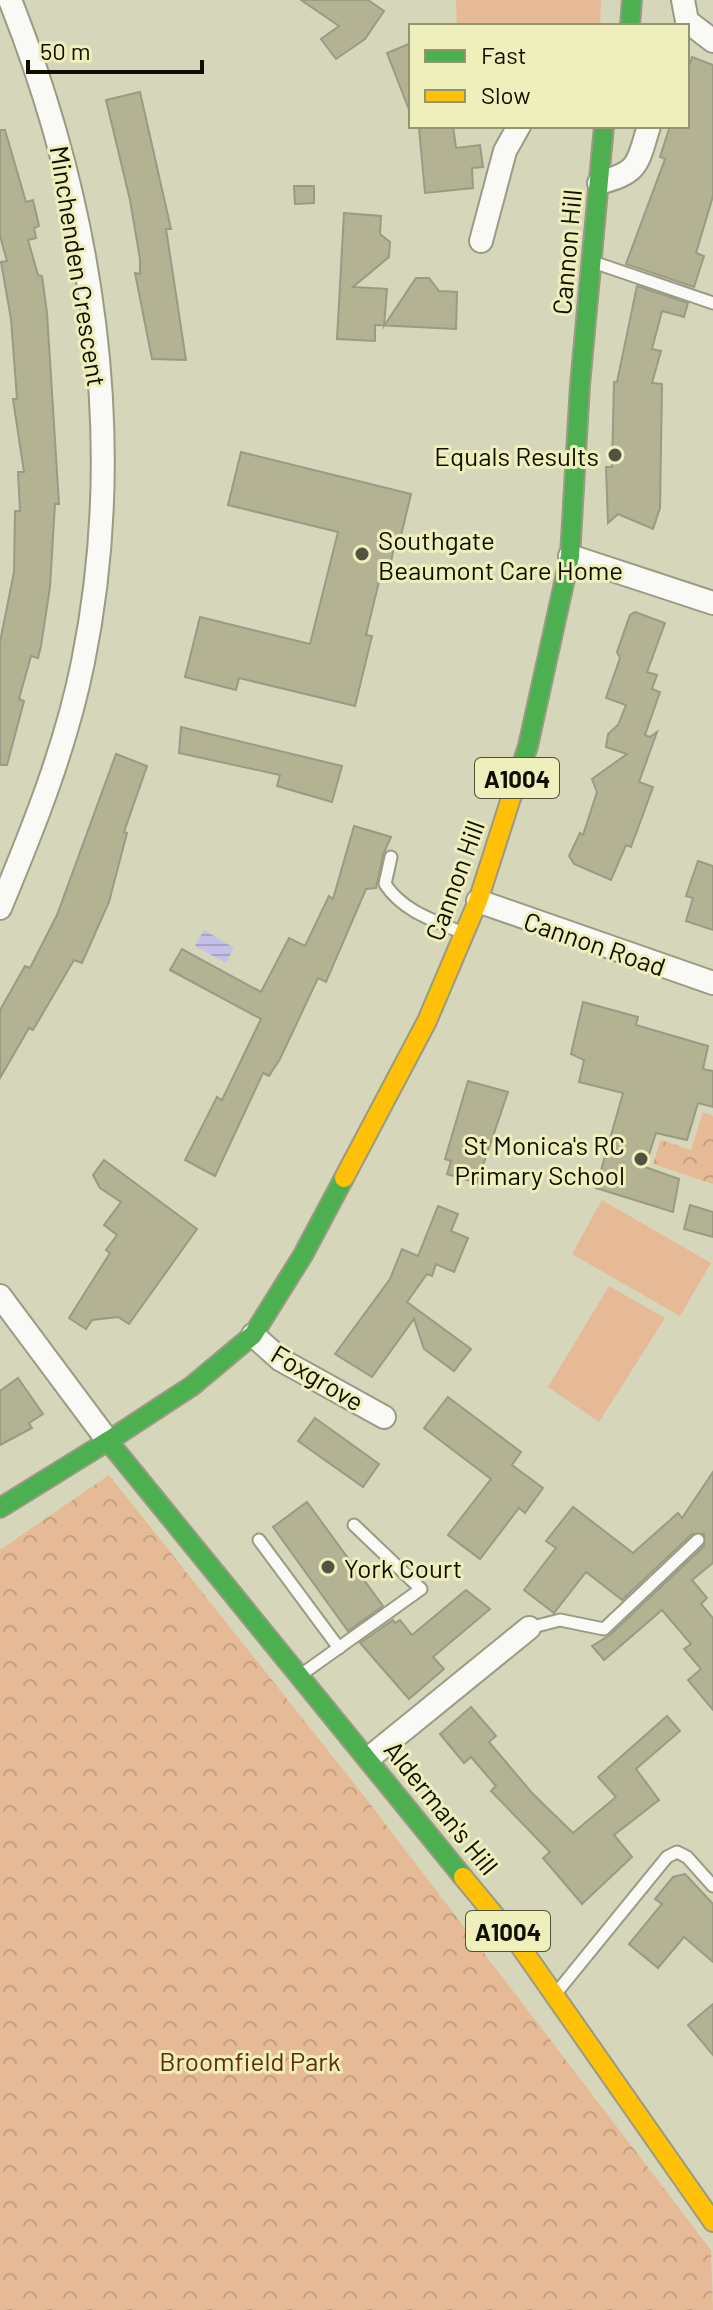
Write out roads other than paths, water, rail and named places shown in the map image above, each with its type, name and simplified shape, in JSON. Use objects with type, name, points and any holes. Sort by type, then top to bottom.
[{"type":"main road","points":[[630,24],[632,0]]},
{"type":"main road","name":"Cannon Hill","points":[[0,1508],[192,1386],[253,1335],[303,1255],[427,1021],[478,901],[528,746],[570,556],[604,128]]},
{"type":"main road","name":"Alderman's Hill","points":[[108,1441],[520,1946],[713,2222]]},
{"type":"street","name":"Minchenden Crescent","points":[[0,908],[42,801],[83,665],[104,510],[103,411],[95,327],[79,236],[60,140],[10,0]]},
{"type":"street","points":[[685,16],[713,41]]},
{"type":"street","points":[[481,241],[505,151],[518,128]]},
{"type":"street","points":[[599,183],[627,175],[636,167],[648,128]]},
{"type":"street","points":[[570,556],[713,603]]},
{"type":"street","name":"Cannon Road","points":[[478,901],[713,983]]},
{"type":"street","points":[[0,1296],[108,1441]]},
{"type":"street","name":"Foxgrove","points":[[253,1335],[281,1360],[384,1417]]},
{"type":"street","points":[[369,1758],[529,1628]]},
{"type":"lane","points":[[592,261],[713,303]]},
{"type":"lane","points":[[391,857],[385,884],[394,897],[411,910],[464,933]]},
{"type":"lane","points":[[298,1676],[421,1589],[354,1525]]},
{"type":"lane","points":[[259,1540],[339,1648]]},
{"type":"lane","points":[[529,1628],[560,1620],[604,1629],[698,1540]]},
{"type":"lane","points":[[554,1996],[667,1857],[677,1852],[687,1857],[713,1886]]},
{"type":"place","name":"Equals Results","points":[[615,455]]},
{"type":"place","name":"Southgate Beaumont Care Home","points":[[362,554]]},
{"type":"place","name":"St Monica's RC Primary School","points":[[641,1159]]},
{"type":"place","name":"York Court","points":[[328,1567]]},
{"type":"park label","name":"Broomfield Park","points":[[250,2060]]}]
